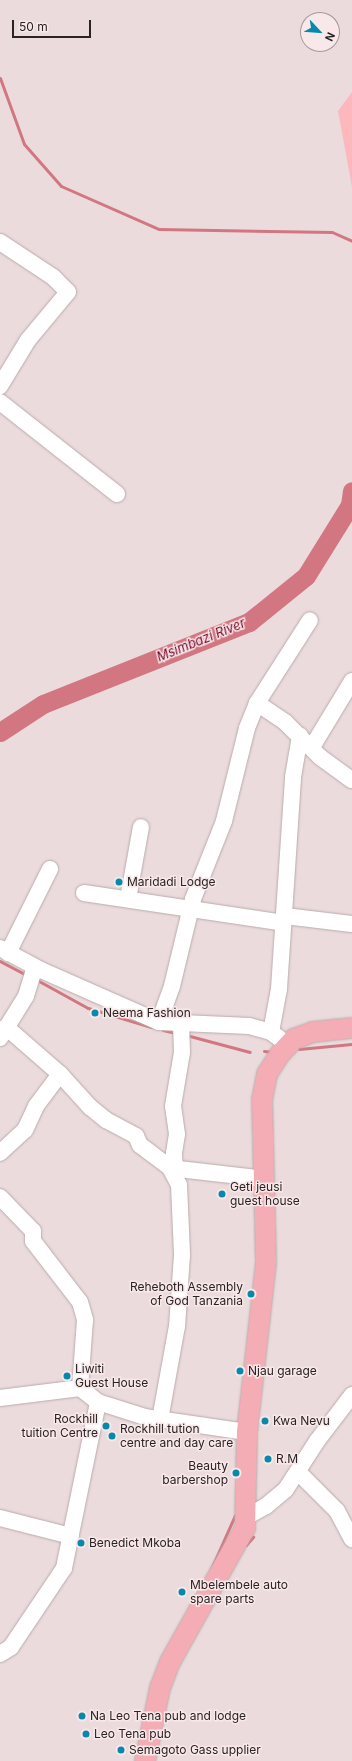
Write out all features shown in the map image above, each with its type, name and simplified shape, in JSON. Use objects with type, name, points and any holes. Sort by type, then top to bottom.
[{"type":"main road","points":[[145,1761],[160,1688],[170,1662],[245,1528],[247,1432],[266,1262],[262,1100],[267,1074],[287,1044],[313,1032],[352,1028]]},
{"type":"street","points":[[0,242],[53,277],[68,292],[28,340],[0,386]]},
{"type":"street","points":[[0,402],[117,494]]},
{"type":"street","points":[[159,1022],[175,974],[190,908],[224,821],[239,756],[257,704],[310,620]]},
{"type":"street","points":[[312,747],[352,681]]},
{"type":"street","points":[[257,704],[285,722],[312,747],[320,757],[352,780]]},
{"type":"street","points":[[271,1032],[279,989],[285,920],[293,777],[300,736]]},
{"type":"street","points":[[128,899],[141,827]]},
{"type":"street","points":[[50,869],[4,950],[35,967],[159,1022],[181,1024],[220,1023],[249,1026],[271,1032],[287,1044]]},
{"type":"street","points":[[84,893],[285,920],[352,924]]},
{"type":"street","points":[[35,967],[26,996],[3,1033],[60,1074],[90,1107],[106,1120],[136,1136],[140,1145],[173,1168],[265,1179]]},
{"type":"street","points":[[160,1420],[177,1326],[182,1255],[180,1185],[173,1168],[177,1134],[173,1106],[182,1052],[181,1024]]},
{"type":"street","points":[[0,1153],[25,1130],[36,1106],[60,1074]]},
{"type":"street","points":[[0,1197],[33,1231],[33,1241],[80,1302],[85,1320],[80,1388]]},
{"type":"street","points":[[0,1398],[80,1388],[98,1402],[120,1410],[160,1420],[247,1432]]},
{"type":"street","points":[[245,1528],[248,1516],[266,1506],[286,1489],[321,1435],[352,1395]]},
{"type":"street","points":[[0,1654],[11,1647],[38,1604],[59,1578],[71,1536],[98,1402]]},
{"type":"street","points":[[298,1472],[337,1511],[352,1539]]},
{"type":"street","points":[[0,1518],[71,1536]]},
{"type":"shaded area","points":[[352,92],[352,187],[338,111]]},
{"type":"waterway","points":[[0,78],[24,144],[61,186],[159,229],[332,232],[352,241]]},
{"type":"waterway","name":"Msimbazi River","points":[[0,732],[43,704],[249,622],[306,576],[350,505],[352,491]]},
{"type":"waterway","points":[[0,961],[28,976]]},
{"type":"waterway","points":[[37,980],[88,1008],[151,1027]]},
{"type":"waterway","points":[[163,1030],[176,1033]]},
{"type":"waterway","points":[[186,1035],[250,1052]]},
{"type":"waterway","points":[[299,1049],[352,1044]]},
{"type":"waterway","points":[[264,1051],[273,1052]]},
{"type":"waterway","points":[[211,1569],[235,1515]]},
{"type":"waterway","points":[[246,1545],[253,1537]]},
{"type":"place","name":"Maridadi Lodge","points":[[119,882]]},
{"type":"place","name":"Neema Fashion","points":[[95,1013]]},
{"type":"place","name":"Geti jeusi guest house","points":[[222,1194]]},
{"type":"place","name":"Reheboth Assembly of God Tanzania","points":[[251,1294]]},
{"type":"place","name":"Njau garage","points":[[240,1371]]},
{"type":"place","name":"Liwiti Guest House","points":[[67,1376]]},
{"type":"place","name":"Kwa Nevu","points":[[265,1421]]},
{"type":"place","name":"Rockhill tuition Centre","points":[[106,1426]]},
{"type":"place","name":"Rockhill tution centre and day care","points":[[112,1436]]},
{"type":"place","name":"R.M","points":[[268,1459]]},
{"type":"place","name":"Beauty barbershop","points":[[236,1473]]},
{"type":"place","name":"Benedict Mkoba","points":[[81,1543]]},
{"type":"place","name":"Mbelembele auto spare parts","points":[[182,1592]]},
{"type":"place","name":"Na Leo Tena pub and lodge","points":[[82,1716]]},
{"type":"place","name":"Leo Tena pub","points":[[86,1734]]},
{"type":"place","name":"Semagoto Gass upplier","points":[[121,1750]]}]
